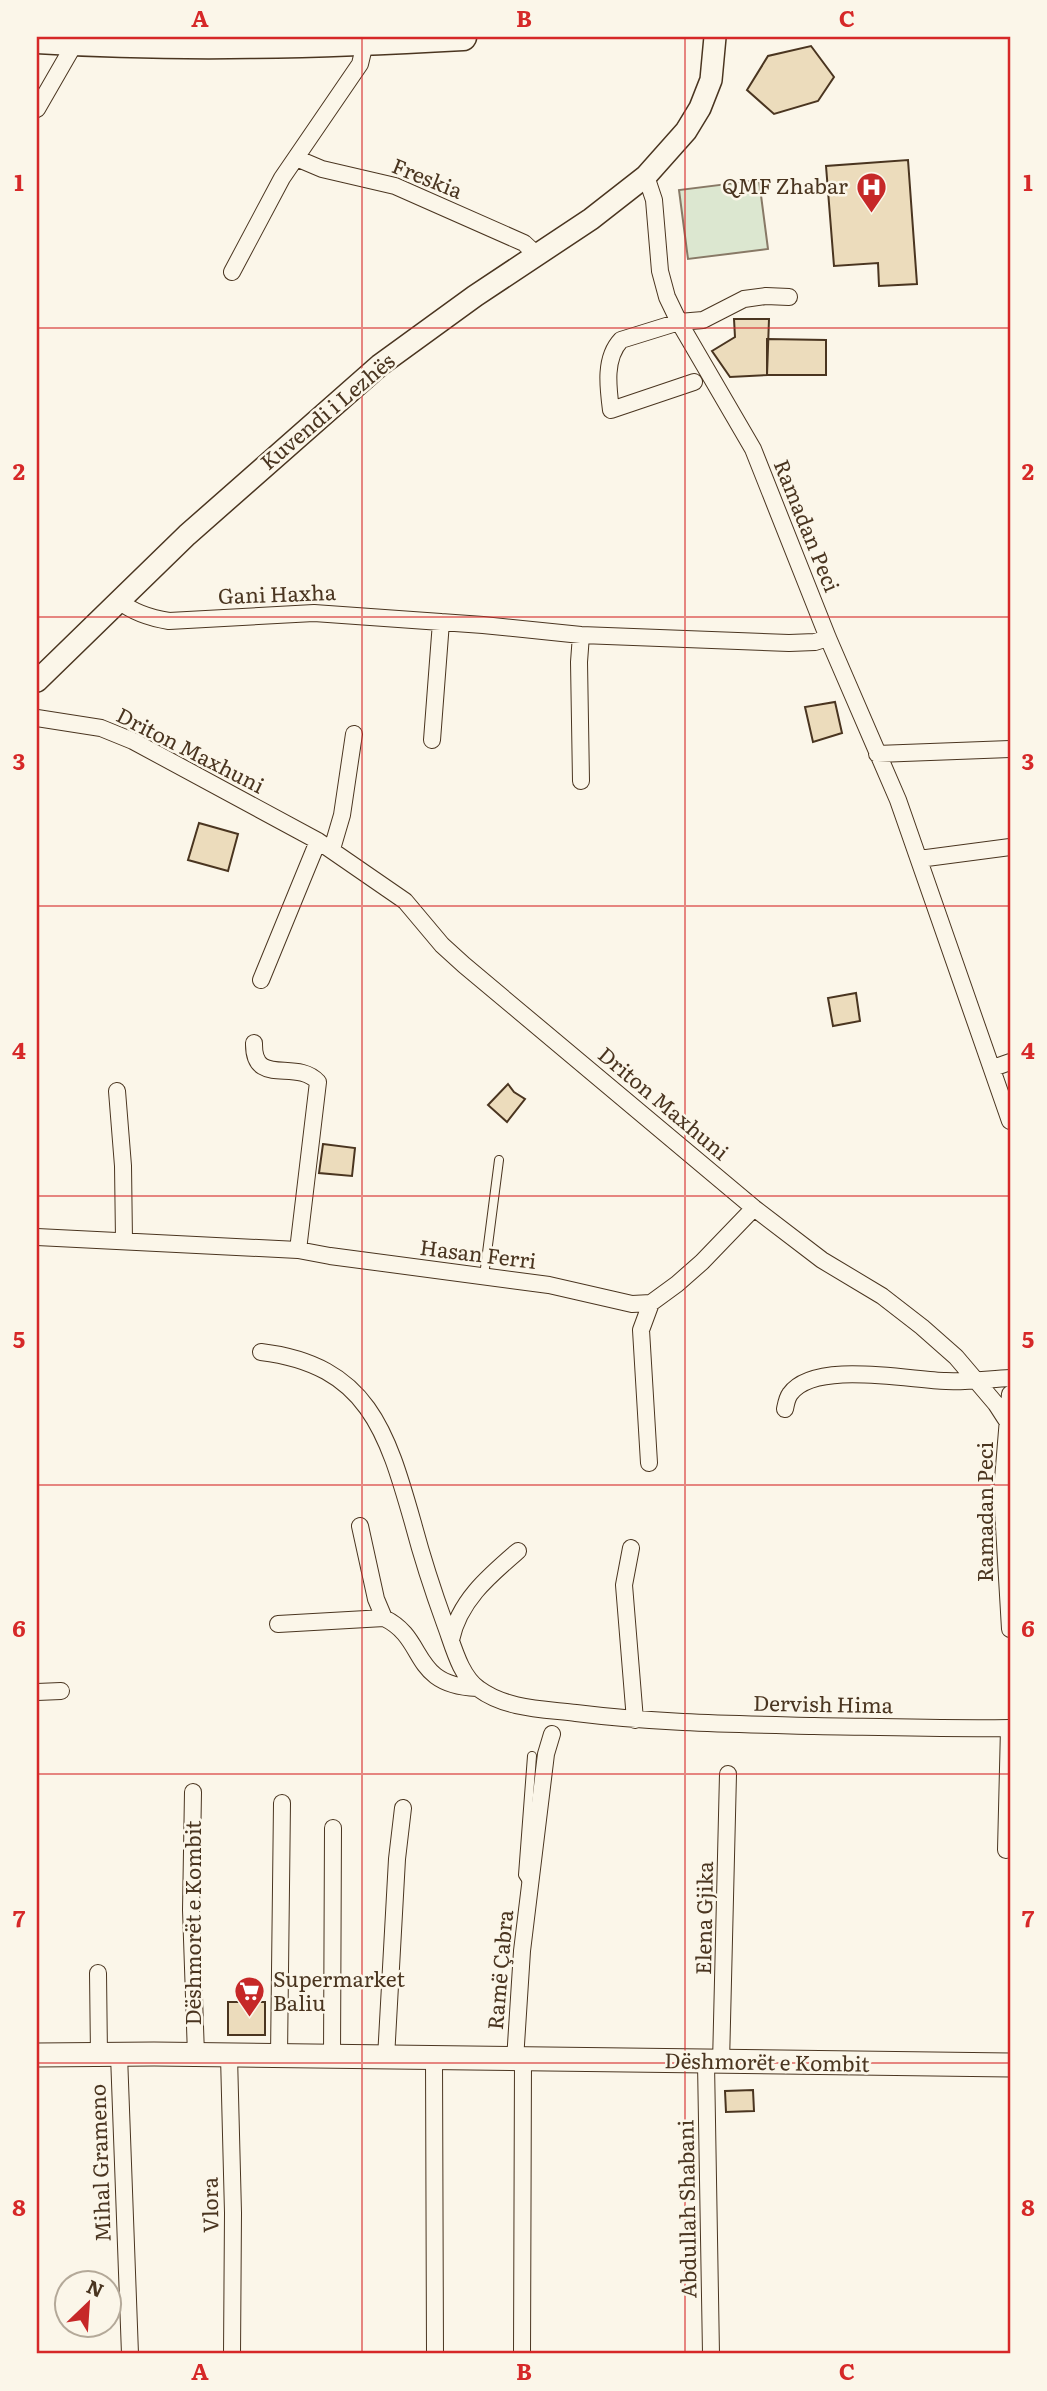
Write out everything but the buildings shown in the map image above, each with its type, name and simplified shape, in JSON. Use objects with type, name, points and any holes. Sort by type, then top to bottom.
[{"type":"main road","points":[[37,40],[75,43],[104,40],[295,40],[365,43],[463,37]]},
{"type":"main road","name":"Dëshmorët e Kombit","points":[[37,2055],[195,2054],[1010,2065]]},
{"type":"street","name":"Kuvendi i Lezhës","points":[[37,681],[262,467],[380,365],[475,296],[591,219],[646,176],[686,131],[700,108],[711,80],[715,37]]},
{"type":"street","points":[[37,109],[75,43]]},
{"type":"street","points":[[232,272],[275,189],[360,64],[365,43]]},
{"type":"street","name":"Freskia","points":[[296,158],[322,169],[395,186],[524,243],[537,255]]},
{"type":"street","name":"Ramadan Peci","points":[[646,176],[654,200],[660,271],[667,297],[753,449],[828,638],[898,800],[1010,1121]]},
{"type":"street","points":[[694,382],[611,410],[610,361],[616,346],[629,337],[679,322],[703,320],[744,299],[766,296],[789,298]]},
{"type":"street","name":"Gani Haxha","points":[[119,601],[134,612],[169,621],[314,613],[581,635],[789,643],[814,642],[828,638]]},
{"type":"street","points":[[432,740],[441,622]]},
{"type":"street","points":[[581,635],[581,780]]},
{"type":"street","name":"Driton Maxhuni","points":[[37,718],[101,728],[133,741],[325,845],[405,901],[442,945],[464,965],[754,1208],[822,1260],[882,1296],[922,1327],[956,1357],[1007,1421]]},
{"type":"street","points":[[261,980],[342,815],[354,734]]},
{"type":"street","points":[[877,754],[1010,748]]},
{"type":"street","points":[[919,859],[1010,847]]},
{"type":"street","points":[[254,1043],[254,1058],[259,1066],[312,1075],[318,1082],[298,1250]]},
{"type":"street","points":[[993,1068],[1010,1062]]},
{"type":"street","points":[[117,1091],[124,1240]]},
{"type":"street","points":[[649,1463],[641,1330],[651,1303],[702,1262],[754,1208]]},
{"type":"street","name":"Hasan Ferri","points":[[37,1237],[298,1250],[549,1285],[632,1304],[651,1303]]},
{"type":"street","points":[[261,1352],[297,1359],[326,1371],[341,1380],[366,1406],[385,1436],[400,1475],[414,1527],[461,1666],[477,1688]]},
{"type":"street","points":[[785,1409],[788,1395],[799,1385],[821,1377],[857,1374],[946,1381],[1010,1378]]},
{"type":"street","name":"Ramadan Peci","points":[[1010,1394],[1002,1492],[1010,1629]]},
{"type":"street","points":[[278,1624],[384,1618],[376,1599],[360,1526]]},
{"type":"street","points":[[631,1548],[624,1585],[635,1720]]},
{"type":"street","points":[[451,1640],[454,1622],[461,1610],[489,1577],[518,1551]]},
{"type":"street","name":"Dervish Hima","points":[[384,1618],[406,1633],[423,1664],[434,1675],[447,1683],[463,1688],[477,1688],[497,1699],[520,1706],[635,1720],[722,1724],[1010,1728],[1006,1850]]},
{"type":"street","points":[[37,1692],[61,1691]]},
{"type":"street","name":"Ramë Çabra","points":[[519,2060],[522,1951],[546,1754],[552,1734]]},
{"type":"street","name":"Elena Gjika","points":[[714,2063],[728,1774]]},
{"type":"street","name":"Dëshmorët e Kombit","points":[[193,1792],[191,1910],[195,2054]]},
{"type":"street","points":[[279,2056],[282,1803]]},
{"type":"street","points":[[386,2058],[397,1859],[403,1808]]},
{"type":"street","points":[[332,2057],[333,1828]]},
{"type":"street","points":[[98,1973],[109,2055]]},
{"type":"street","name":"Mihal Grameno","points":[[109,2055],[130,2354]]},
{"type":"street","name":"Vlora","points":[[229,2056],[233,2213],[232,2354]]},
{"type":"street","points":[[434,2059],[435,2354]]},
{"type":"street","points":[[519,2060],[522,2354]]},
{"type":"street","name":"Abdullah Shabani","points":[[711,2354],[714,2063]]},
{"type":"lane","points":[[484,1276],[499,1160]]},
{"type":"lane","name":"Ramë Çabra","points":[[531,1885],[523,1875],[533,1756]]},
{"type":"green space","points":[[759,180],[768,249],[688,259],[679,190]]},
{"type":"place","name":"QMF Zhabar","points":[[871,214]]},
{"type":"place","name":"Supermarket Baliu","points":[[250,2019]]}]
